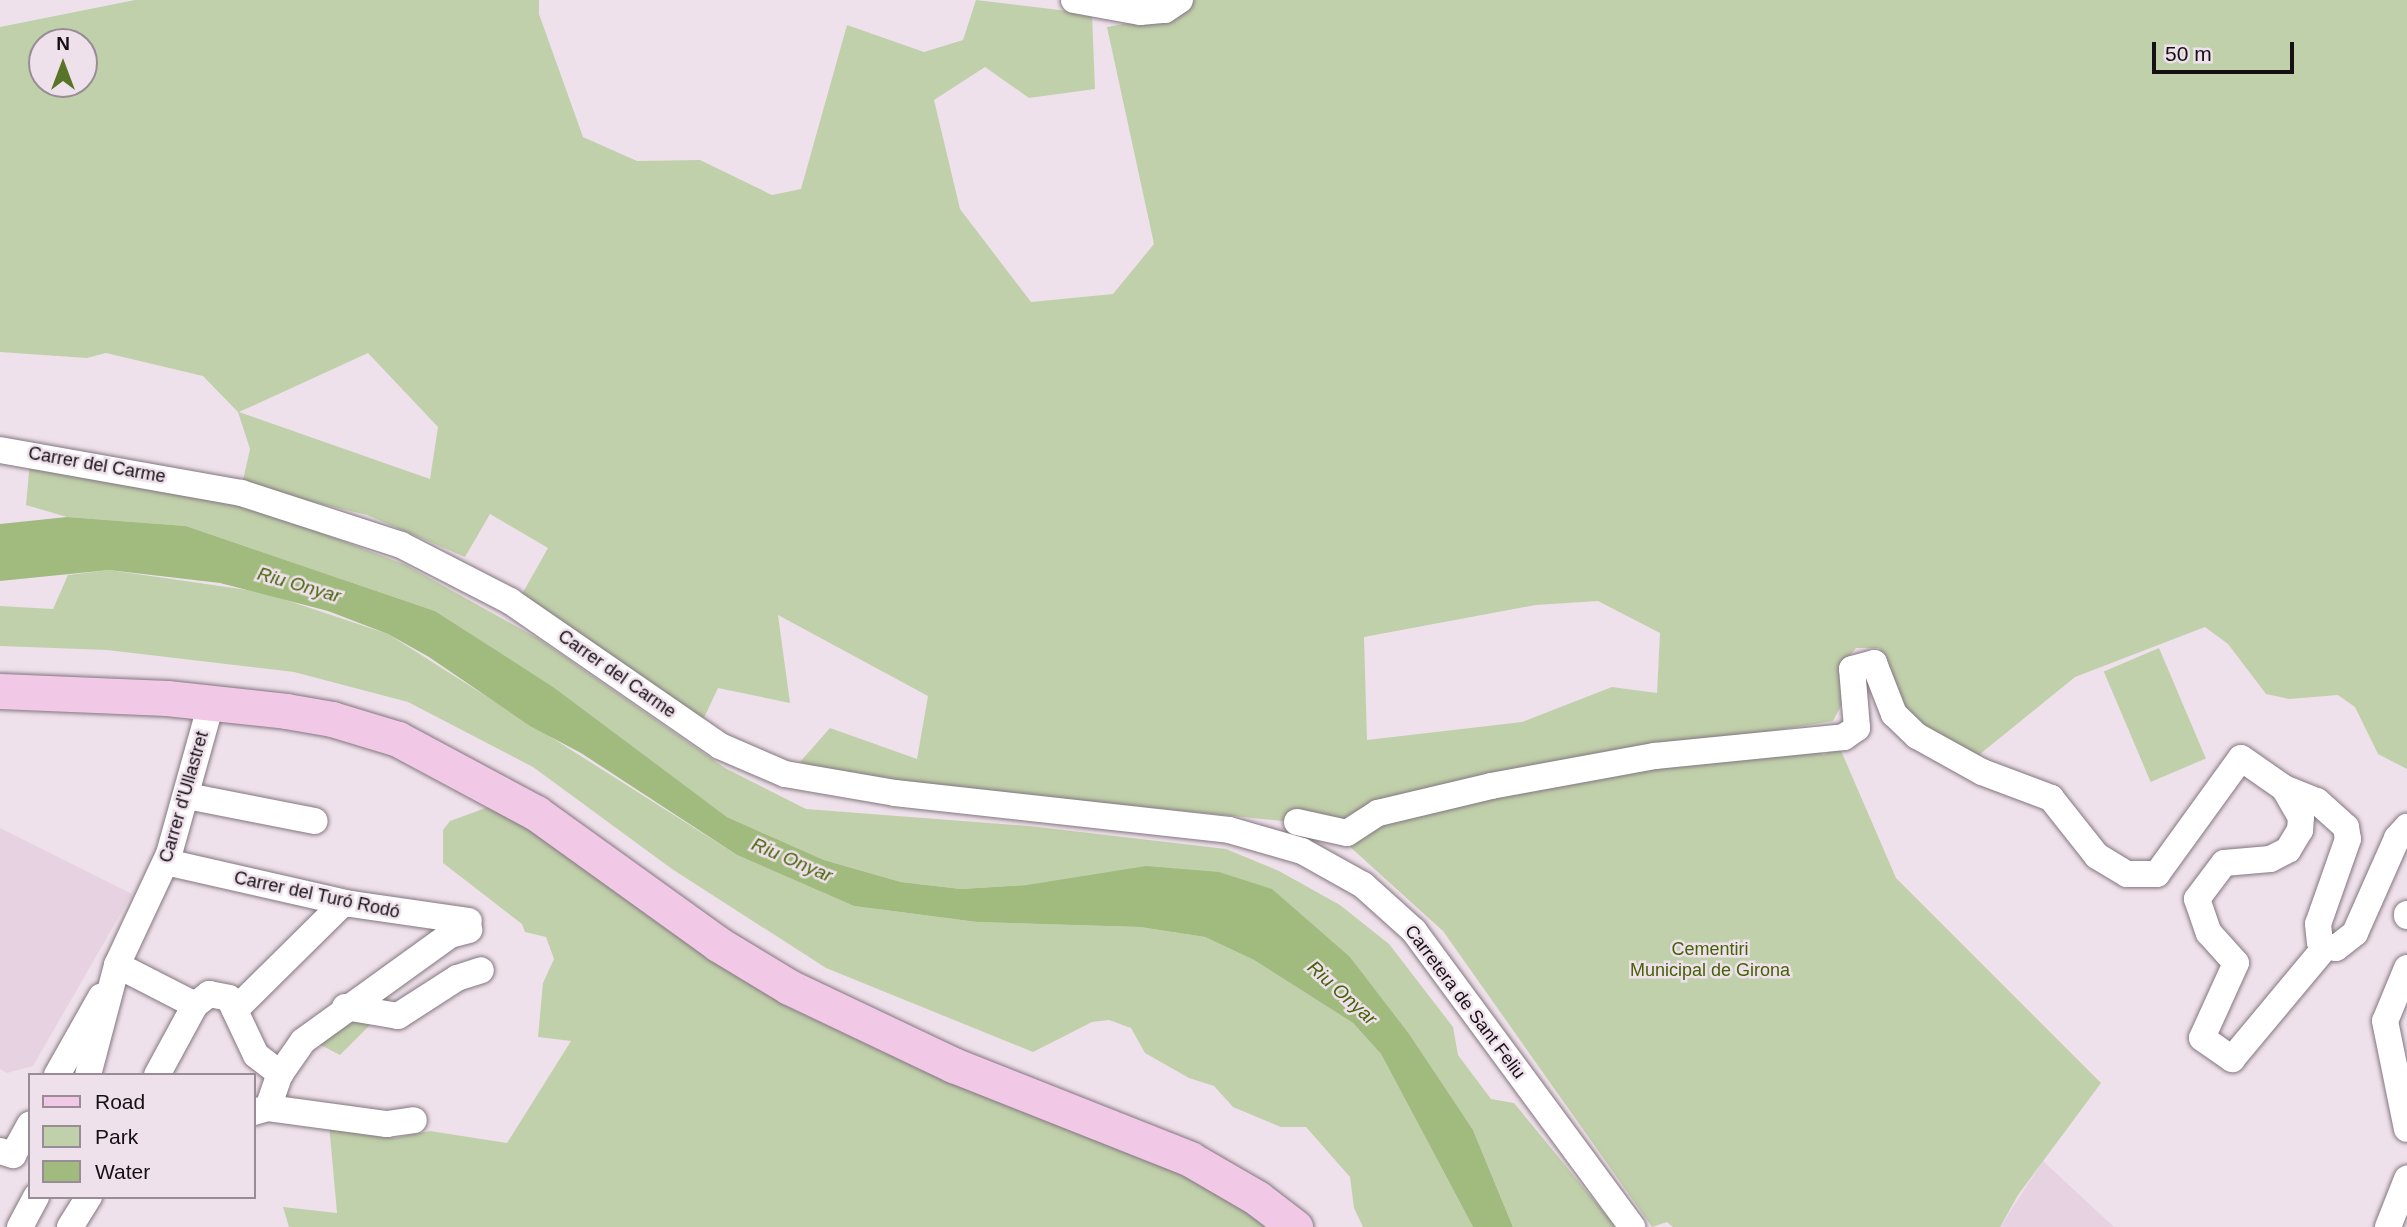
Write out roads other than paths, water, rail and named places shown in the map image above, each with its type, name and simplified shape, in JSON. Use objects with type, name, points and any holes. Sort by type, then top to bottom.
[{"type":"main road","points":[[0,691],[211,704],[332,719],[398,739],[437,757],[536,813],[718,944],[789,987],[953,1065],[1190,1159],[1257,1198],[1295,1227]]},
{"type":"street","points":[[1074,0],[1140,12],[1166,10],[1180,0]]},
{"type":"street","name":"Carrer del Carme","points":[[0,450],[241,493],[401,545],[510,601],[739,758],[785,774],[845,787],[1249,834]]},
{"type":"street","points":[[1297,822],[1347,832],[1378,813],[1490,786],[1656,756],[1844,737],[1857,728],[1850,683],[1852,669],[1874,663],[1894,713],[1917,736],[1982,772],[2051,798],[2097,856],[2127,874],[2157,874],[2241,758],[2284,788],[2317,801],[2346,827],[2348,839],[2318,924],[2320,942],[2326,946],[2336,948],[2355,933],[2392,850],[2407,827]]},
{"type":"street","name":"Carrer d'Ullastret","points":[[76,1068],[117,965],[166,862],[187,796],[211,704]]},
{"type":"street","points":[[2284,788],[2301,817],[2300,830],[2288,850],[2270,859],[2224,863],[2197,899],[2209,933],[2236,963],[2202,1038],[2232,1059],[2326,946]]},
{"type":"street","points":[[187,796],[315,821]]},
{"type":"street","name":"Carretera de Sant Feliu","points":[[1249,834],[1332,866],[1363,885],[1414,931],[1632,1227]]},
{"type":"street","name":"Carrer del Turó Rodó","points":[[166,862],[351,904],[438,928]]},
{"type":"street","points":[[234,1010],[341,905]]},
{"type":"street","points":[[414,1120],[387,1124],[261,1110],[279,1074],[303,1041],[438,928],[469,926]]},
{"type":"street","points":[[117,965],[202,1000],[229,998],[256,1055],[279,1074]]},
{"type":"street","points":[[2407,968],[2385,1021],[2407,1129]]},
{"type":"street","points":[[345,1007],[398,1016],[457,978],[481,970]]},
{"type":"street","points":[[158,1073],[202,1000]]},
{"type":"street","points":[[0,1152],[13,1155],[28,1128]]},
{"type":"street","points":[[2388,1227],[2407,1179]]},
{"type":"street","points":[[20,1227],[35,1199]]},
{"type":"street","points":[[70,1227],[88,1199]]},
{"type":"water","name":"Riu Onyar","points":[[67,517],[186,526],[435,611],[553,687],[727,817],[824,860],[901,882],[961,889],[1027,885],[1146,866],[1219,872],[1272,889],[1350,957],[1409,1034],[1473,1130],[1513,1227],[1473,1227],[1381,1054],[1353,1023],[1254,960],[1205,937],[1140,927],[977,922],[854,906],[737,855],[581,753],[530,726],[429,657],[388,634],[328,611],[220,583],[109,570],[0,581],[0,524]]},
{"type":"park label","name":"Cementiri Municipal de Girona","points":[[1710,960]]}]
